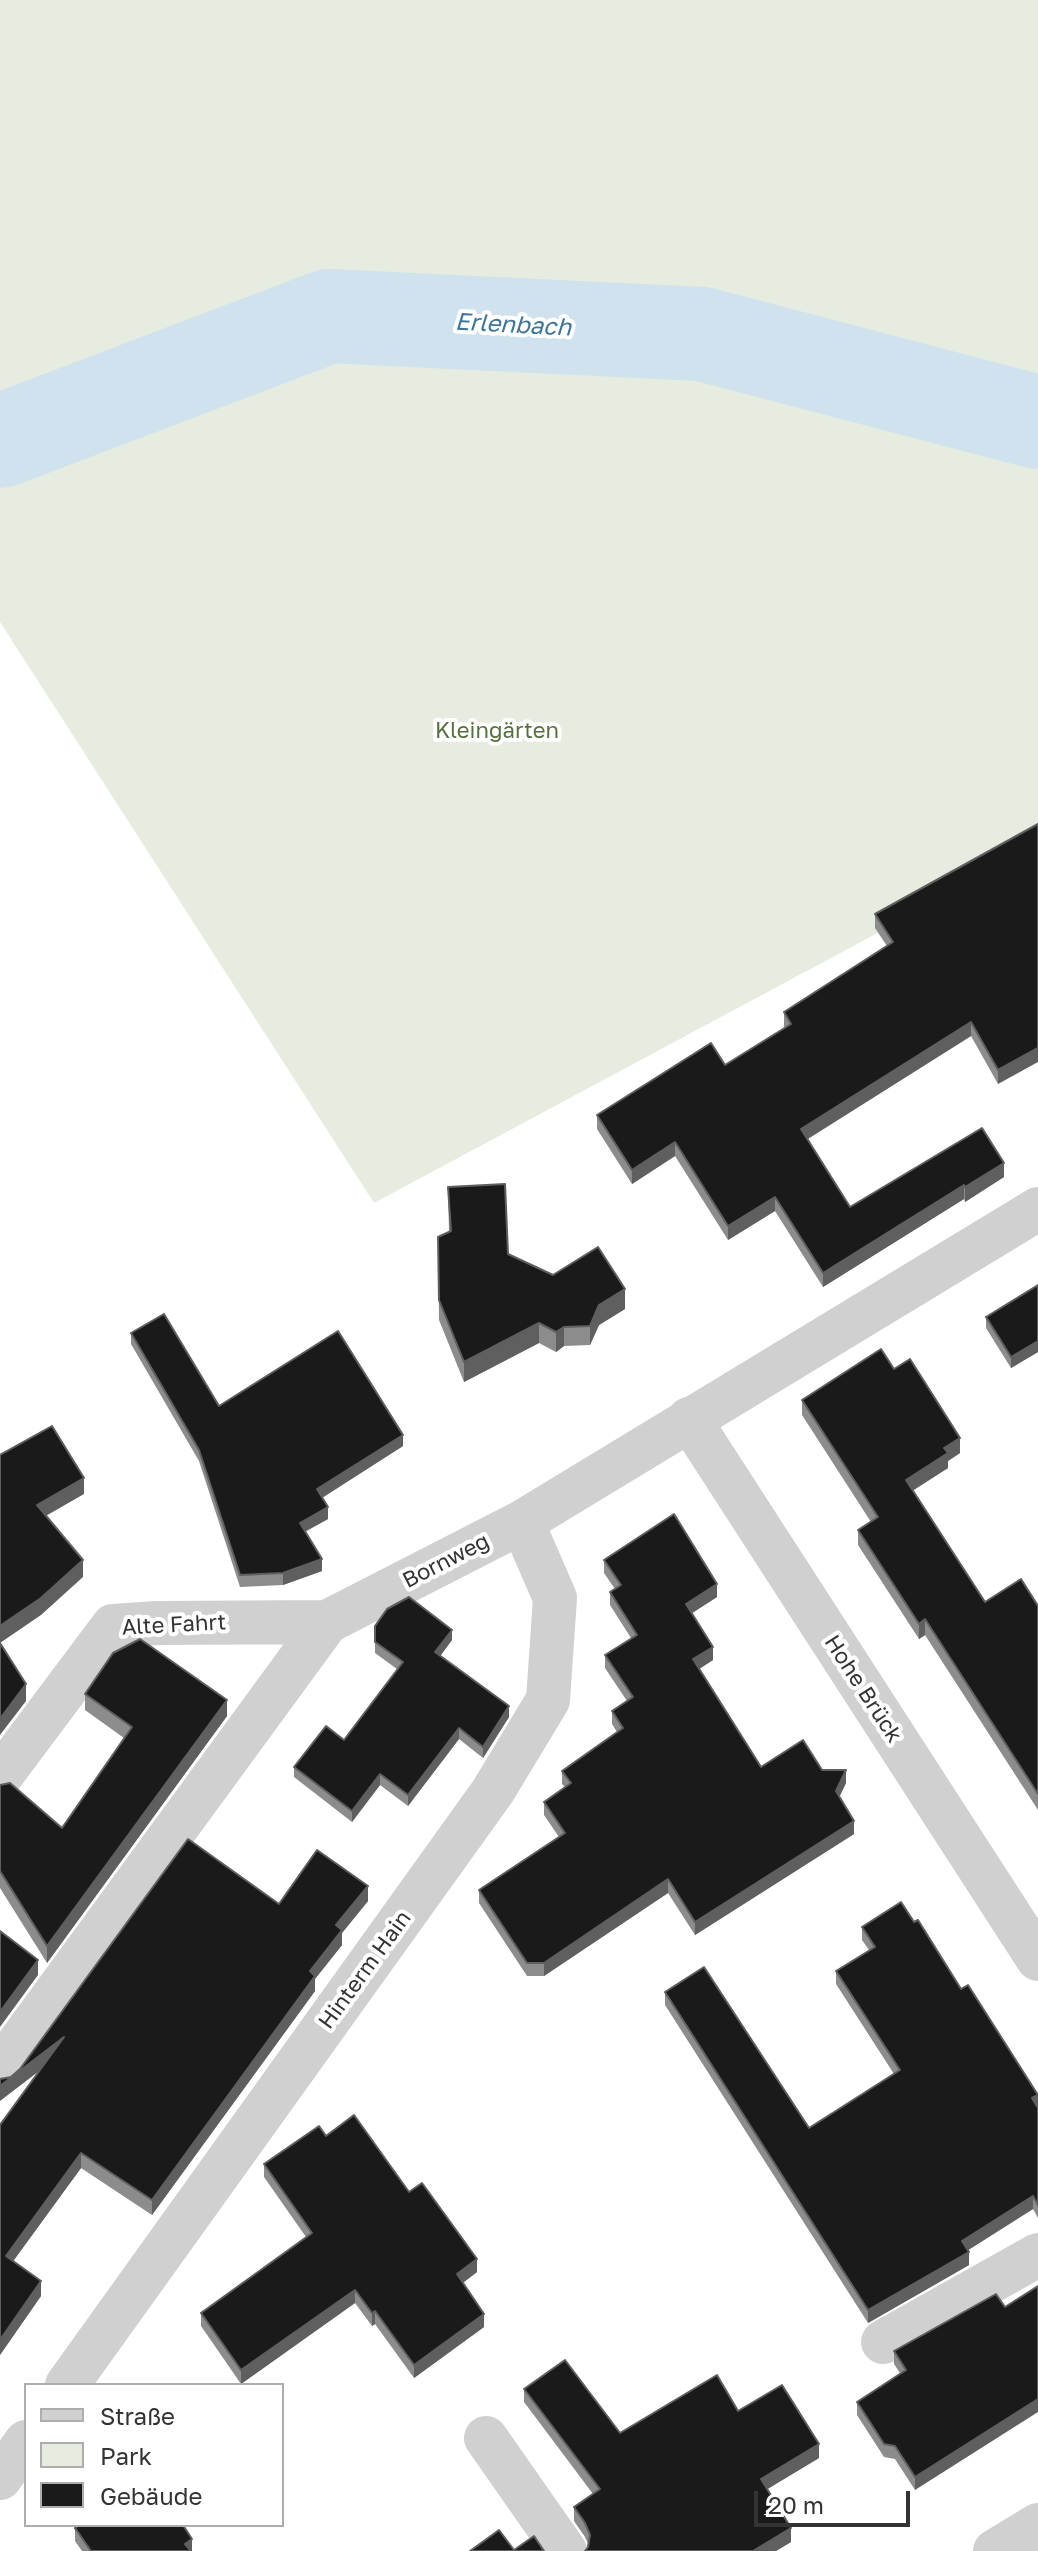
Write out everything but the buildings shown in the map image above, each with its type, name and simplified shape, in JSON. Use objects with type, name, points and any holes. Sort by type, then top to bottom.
[{"type":"street","name":"Bornweg","points":[[0,2069],[327,1622],[522,1522],[1038,1209]]},
{"type":"street","name":"Hohe Brück","points":[[689,1419],[1038,1959]]},
{"type":"street","name":"Hinterm Hain","points":[[68,2383],[493,1791],[548,1700],[555,1598],[522,1522]]},
{"type":"street","name":"Alte Fahrt","points":[[0,1777],[113,1626],[327,1622]]},
{"type":"street","points":[[883,2342],[1038,2255]]},
{"type":"street","points":[[486,2438],[565,2551]]},
{"type":"street","points":[[0,2478],[24,2445]]},
{"type":"street","points":[[995,2551],[1038,2525]]},
{"type":"green space","name":"Kleingärten","points":[[0,0],[1038,0],[1038,847],[374,1203],[0,622]]},
{"type":"waterway","name":"Erlenbach","points":[[0,441],[329,316],[702,334],[1038,422]]}]
